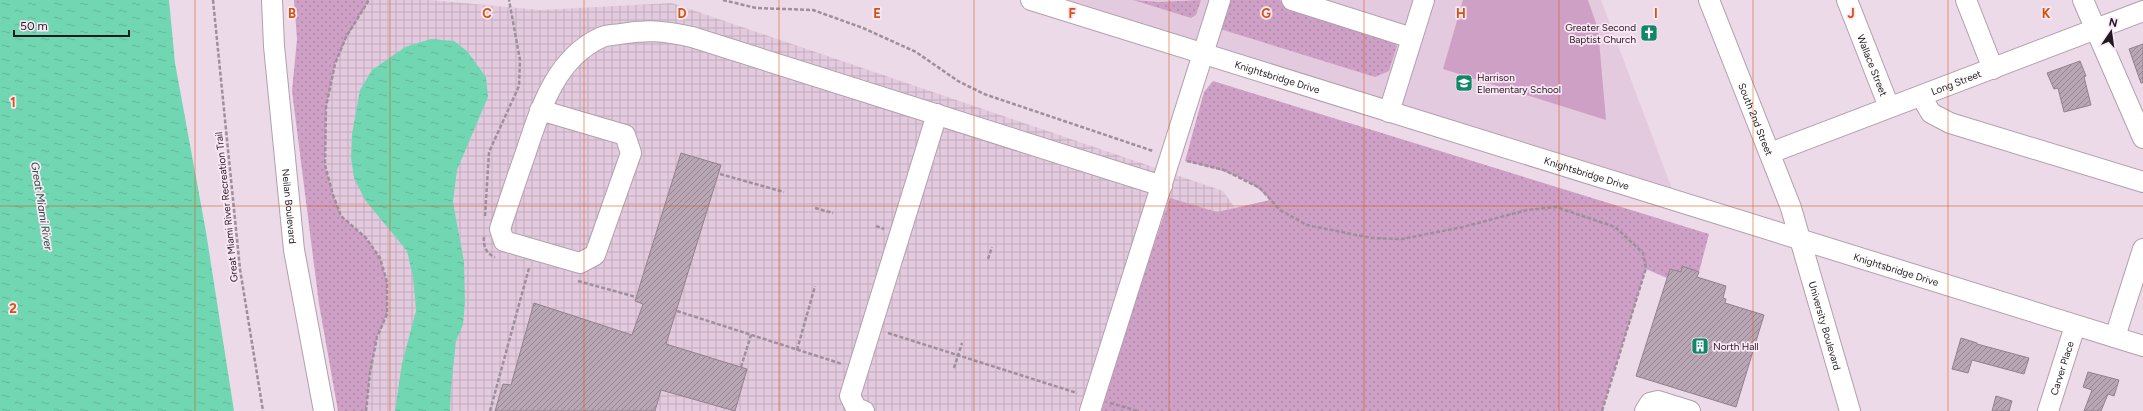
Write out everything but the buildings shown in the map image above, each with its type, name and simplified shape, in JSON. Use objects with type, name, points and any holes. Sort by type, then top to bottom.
[{"type":"street","name":"Neilan Boulevard","points":[[272,0],[274,46],[294,250],[324,411]]},
{"type":"street","name":"Knightsbridge Drive","points":[[1031,0],[2143,346]]},
{"type":"street","points":[[1094,403],[1220,0]]},
{"type":"street","points":[[1292,0],[1412,38]]},
{"type":"street","points":[[1388,112],[1424,0]]},
{"type":"street","name":"South 2nd Street","points":[[1709,0],[1791,208],[1800,239]]},
{"type":"street","name":"Wallace Street","points":[[1847,0],[1889,107]]},
{"type":"street","points":[[1966,0],[1993,69]]},
{"type":"street","points":[[2083,0],[2143,138]]},
{"type":"street","name":"Long Street","points":[[1770,153],[2143,11]]},
{"type":"street","points":[[540,110],[625,135],[631,153],[595,255],[580,263],[504,241],[500,230],[540,110],[560,71],[579,50],[603,37],[633,32],[659,30],[692,37],[1162,186]]},
{"type":"street","points":[[1921,96],[1931,113],[1950,123],[2143,182]]},
{"type":"street","points":[[864,411],[856,408],[850,396],[937,114]]},
{"type":"street","name":"University Boulevard","points":[[1800,239],[1850,411]]},
{"type":"street","points":[[2115,337],[2143,249]]},
{"type":"street","name":"Carver Place","points":[[2048,411],[2076,326]]},
{"type":"street","points":[[1645,411],[1650,403],[1658,401],[1690,411]]},
{"type":"path","name":"Great Miami River Recreation Trail","points":[[213,0],[240,269],[263,411]]},
{"type":"path","points":[[366,411],[370,372],[377,337],[388,314],[386,282],[380,258],[366,238],[341,216],[333,195],[326,165],[326,108],[335,64],[346,37],[369,0]]},
{"type":"path","points":[[723,0],[756,8],[813,10],[863,28],[916,52],[958,81],[984,94],[1153,151]]},
{"type":"path","points":[[1185,161],[1224,170],[1260,188],[1280,210],[1307,225],[1371,238],[1402,239],[1463,227],[1527,210],[1556,207],[1615,226],[1643,253],[1646,268],[1602,411]]},
{"type":"path","points":[[720,174],[784,192]]},
{"type":"path","points":[[815,208],[833,213]]},
{"type":"path","points":[[988,259],[992,247]]},
{"type":"path","points":[[490,411],[529,268]]},
{"type":"path","points":[[797,350],[815,286]]},
{"type":"path","points":[[677,311],[858,368]]},
{"type":"path","points":[[887,332],[1094,403],[1138,411]]},
{"type":"path","points":[[741,367],[751,335]]},
{"type":"path","points":[[954,368],[962,343]]},
{"type":"shaded area","points":[[294,0],[369,0],[347,37],[335,64],[326,108],[325,165],[333,195],[341,216],[366,238],[380,258],[387,282],[387,314],[377,337],[370,373],[366,411],[338,411],[319,304],[292,91],[297,39]]},
{"type":"shaded area","points":[[316,0],[431,0],[540,10],[672,3],[1223,191],[1381,411],[364,411],[311,70]]},
{"type":"shaded area","name":"Harrison Elementary School","points":[[1031,0],[1601,0],[1677,202]]},
{"type":"shaded area","points":[[1133,0],[1159,2],[1201,0],[1196,15],[1191,18]]},
{"type":"shaded area","points":[[1226,0],[1280,0],[1282,3],[1394,40],[1397,46],[1389,71],[1375,77],[1220,29]]},
{"type":"shaded area","points":[[1463,0],[1588,0],[1598,29],[1606,120],[1443,69]]},
{"type":"shaded area","points":[[1213,81],[1709,234],[1699,272],[1683,267],[1681,272],[1670,269],[1667,278],[1646,269],[1602,411],[1090,411],[1101,399],[1170,198],[1217,212],[1270,200],[1262,191],[1242,179],[1220,170],[1185,161],[1204,92]]},
{"type":"water","name":"Great Miami River","points":[[0,0],[169,0],[175,63],[206,232],[234,411],[0,411]]},
{"type":"water","points":[[431,39],[454,41],[467,51],[486,77],[488,97],[457,170],[453,202],[464,262],[465,301],[463,325],[456,341],[450,411],[395,411],[402,363],[416,311],[413,277],[407,251],[365,200],[354,178],[351,158],[352,134],[360,90],[372,70],[405,47]]},
{"type":"place","name":"Greater Second Baptist Church","points":[[1649,33]]},
{"type":"place","name":"Harrison Elementary School","points":[[1464,83]]},
{"type":"place","name":"North Hall","points":[[1700,346]]}]
